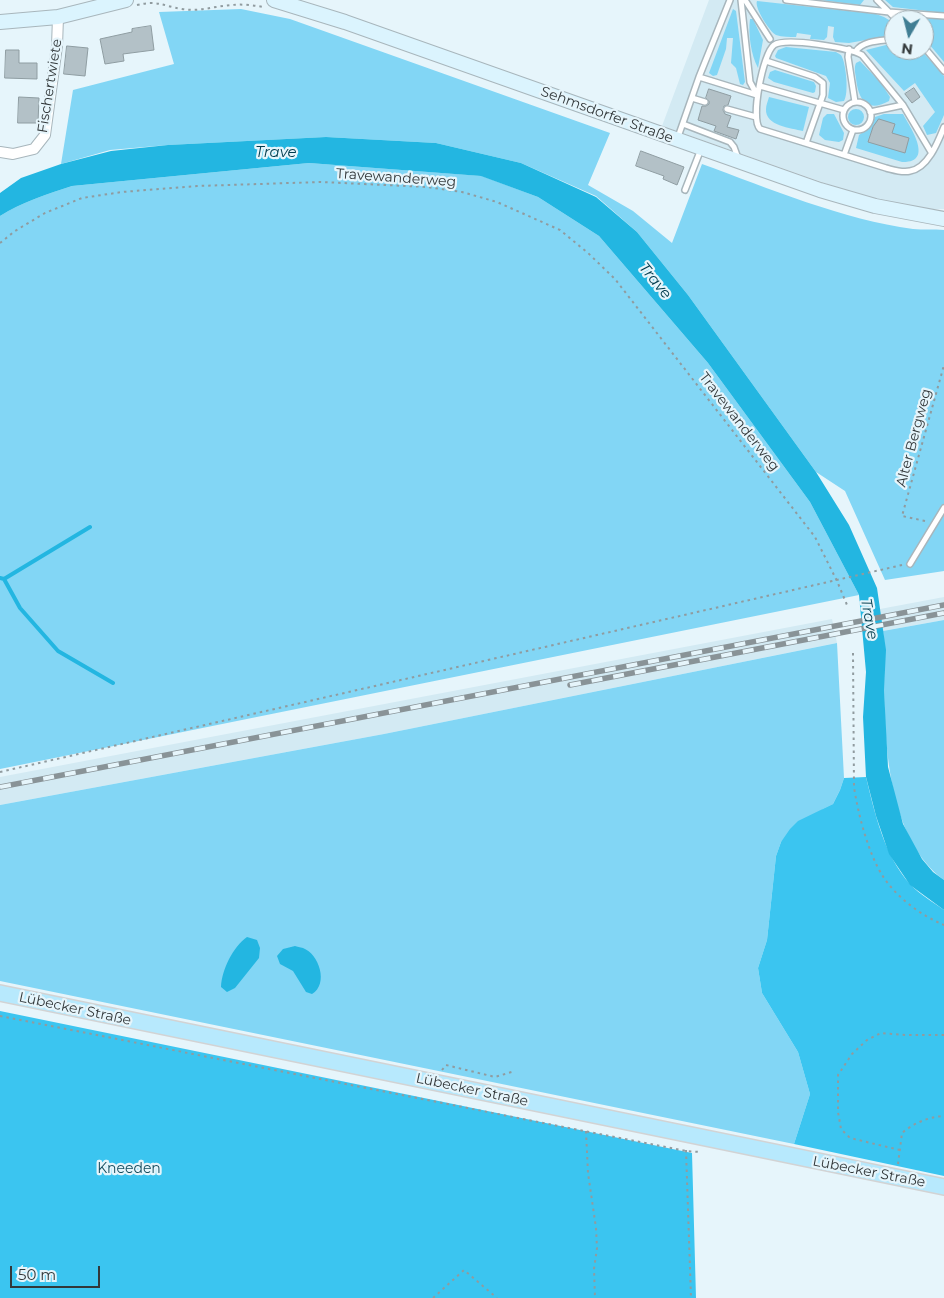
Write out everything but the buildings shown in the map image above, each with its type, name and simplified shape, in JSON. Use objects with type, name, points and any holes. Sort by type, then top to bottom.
[{"type":"main road","points":[[0,22],[58,16],[126,0]]},
{"type":"main road","name":"Sehmsdorfer Straße","points":[[274,0],[345,22],[740,163],[848,199],[900,212],[944,219]]},
{"type":"main road","name":"Lübecker Straße","points":[[0,993],[944,1187]]},
{"type":"street","name":"Fischertwiete","points":[[0,152],[13,154],[34,149],[45,135],[56,54],[58,16]]},
{"type":"lane","points":[[676,140],[730,0]]},
{"type":"lane","points":[[741,0],[750,82],[758,95]]},
{"type":"lane","points":[[745,0],[770,39]]},
{"type":"lane","points":[[786,0],[884,12]]},
{"type":"lane","points":[[876,0],[886,10]]},
{"type":"lane","points":[[856,51],[859,47],[868,43],[884,41]]},
{"type":"lane","points":[[932,152],[903,104],[866,58],[856,51],[796,42],[780,42],[771,48],[758,95],[756,117],[757,125],[760,129],[886,168],[907,172],[920,167],[932,152],[944,127]]},
{"type":"lane","points":[[849,49],[848,57],[855,102]]},
{"type":"lane","points":[[934,59],[944,71]]},
{"type":"lane","points":[[766,61],[815,77],[824,86],[806,143]]},
{"type":"lane","points":[[699,77],[758,95]]},
{"type":"lane","points":[[760,86],[844,110]]},
{"type":"lane","points":[[692,98],[705,102]]},
{"type":"lane","points":[[855,102],[863,104],[870,112],[868,125],[861,130],[853,130],[843,120],[846,106],[855,102]]},
{"type":"lane","points":[[870,112],[903,104]]},
{"type":"lane","points":[[727,109],[756,117]]},
{"type":"lane","points":[[683,124],[730,142],[740,163]]},
{"type":"lane","points":[[844,155],[853,130]]},
{"type":"lane","points":[[685,190],[702,149]]},
{"type":"lane","points":[[910,564],[944,508]]},
{"type":"path","name":"Travewanderweg","points":[[0,243],[15,231],[45,213],[82,198],[122,192],[197,186],[321,182],[426,187],[462,192],[497,202],[560,230],[615,279],[815,537],[837,580],[847,606]]},
{"type":"path","name":"Alter Bergweg","points":[[934,523],[902,516],[944,365]]},
{"type":"path","points":[[0,772],[846,579],[879,569],[910,564]]},
{"type":"path","points":[[853,653],[853,778],[856,804],[870,849],[882,875],[895,890],[914,908],[944,925]]},
{"type":"path","points":[[0,1016],[686,1151]]},
{"type":"path","points":[[900,1150],[850,1138],[842,1129],[838,1112],[838,1075],[852,1054],[867,1040],[881,1033],[944,1035]]},
{"type":"path","points":[[434,1082],[446,1065],[495,1076],[515,1071]]},
{"type":"path","points":[[897,1178],[902,1134],[913,1124],[936,1116],[944,1116]]},
{"type":"path","points":[[586,1131],[588,1173],[596,1228],[595,1298]]},
{"type":"path","points":[[682,1133],[686,1151],[691,1298]]},
{"type":"path","points":[[433,1298],[464,1270],[497,1298]]},
{"type":"shaded area","points":[[709,0],[944,0],[944,209],[924,209],[876,201],[662,126]]},
{"type":"shaded area","points":[[820,0],[864,0],[860,5]]},
{"type":"shaded area","points":[[885,0],[944,0],[944,13],[934,12],[934,10],[893,7]]},
{"type":"shaded area","points":[[757,1],[876,14],[884,17],[884,37],[849,43],[835,42],[833,37],[834,27],[828,26],[827,37],[824,40],[810,39],[811,35],[797,33],[796,37],[778,36],[773,33],[763,19]]},
{"type":"shaded area","points":[[241,9],[290,19],[610,133],[588,185],[633,211],[672,243],[702,164],[833,211],[887,225],[913,229],[944,230],[944,571],[885,580],[845,491],[816,472],[688,295],[637,232],[596,196],[521,163],[436,143],[326,137],[168,145],[110,150],[61,164],[73,90],[174,64],[159,12]]},
{"type":"shaded area","points":[[733,9],[736,11],[745,82],[743,85],[740,84],[736,68],[731,63],[733,38],[727,38],[726,49],[717,75],[713,76],[709,73]]},
{"type":"shaded area","points":[[934,17],[944,18],[944,62],[934,50]]},
{"type":"shaded area","points":[[750,19],[753,19],[763,40],[758,68],[751,44]]},
{"type":"shaded area","points":[[884,46],[884,60],[930,60],[944,76],[944,115],[936,133],[927,135],[923,126],[935,112],[915,83],[904,91],[866,50]]},
{"type":"shaded area","points":[[786,47],[836,52],[842,56],[846,72],[846,97],[844,101],[836,102],[828,98],[830,83],[826,76],[776,58],[778,50]]},
{"type":"shaded area","points":[[860,61],[881,83],[890,97],[889,101],[874,106],[869,105],[861,97],[855,70],[856,63]]},
{"type":"shaded area","points":[[775,70],[814,82],[816,86],[815,92],[774,82],[768,78],[770,72]]},
{"type":"shaded area","points":[[769,97],[809,107],[803,131],[774,123],[770,119],[766,109]]},
{"type":"shaded area","points":[[856,109],[862,111],[864,117],[862,123],[856,125],[850,123],[848,117],[850,111]]},
{"type":"shaded area","points":[[827,114],[834,114],[844,133],[843,140],[839,142],[825,140],[819,135],[823,118]]},
{"type":"shaded area","points":[[884,114],[903,114],[918,143],[919,151],[917,157],[912,161],[902,162],[856,148],[859,135],[871,126],[875,117]]},
{"type":"shaded area","points":[[309,163],[482,176],[538,197],[599,236],[708,363],[810,502],[859,595],[0,769],[0,216],[26,202],[72,186]]},
{"type":"shaded area","points":[[944,597],[944,620],[883,631],[880,609]]},
{"type":"shaded area","points":[[832,619],[837,643],[384,734],[0,805],[0,777]]},
{"type":"shaded area","points":[[944,620],[944,880],[926,863],[912,842],[894,793],[886,739],[883,631]]},
{"type":"shaded area","points":[[837,643],[844,778],[833,804],[823,809],[781,842],[776,856],[767,940],[758,968],[762,993],[798,1052],[810,1094],[794,1144],[0,981],[0,805],[384,734]]},
{"type":"green space","points":[[866,777],[882,834],[893,860],[914,888],[944,910],[944,1176],[794,1144],[810,1094],[798,1052],[762,993],[758,968],[767,940],[776,856],[781,842],[798,821],[833,804],[844,778]]},
{"type":"green space","name":"Kneeden","points":[[0,1011],[692,1153],[696,1298],[0,1298]]},
{"type":"water","name":"Trave","points":[[326,137],[436,143],[521,163],[596,197],[637,232],[688,295],[816,472],[849,525],[877,588],[886,650],[884,690],[888,767],[903,824],[922,859],[933,872],[944,880],[944,910],[910,885],[889,854],[876,816],[866,777],[863,717],[866,672],[859,595],[810,502],[708,363],[599,236],[538,197],[481,176],[309,163],[72,186],[26,202],[0,216],[0,193],[21,178],[61,164],[111,151],[168,145]]},
{"type":"water","points":[[247,937],[257,940],[260,948],[259,958],[235,988],[227,992],[221,987],[226,966],[237,946]]},
{"type":"water","points":[[295,946],[309,951],[314,956],[320,970],[320,983],[312,994],[306,992],[293,971],[280,964],[277,956],[283,949]]},
{"type":"waterway","points":[[4,579],[90,527]]},
{"type":"waterway","points":[[0,578],[4,579],[20,608],[58,651],[113,683]]},
{"type":"railway","points":[[0,787],[944,605]]},
{"type":"railway","points":[[570,685],[944,613]]}]
